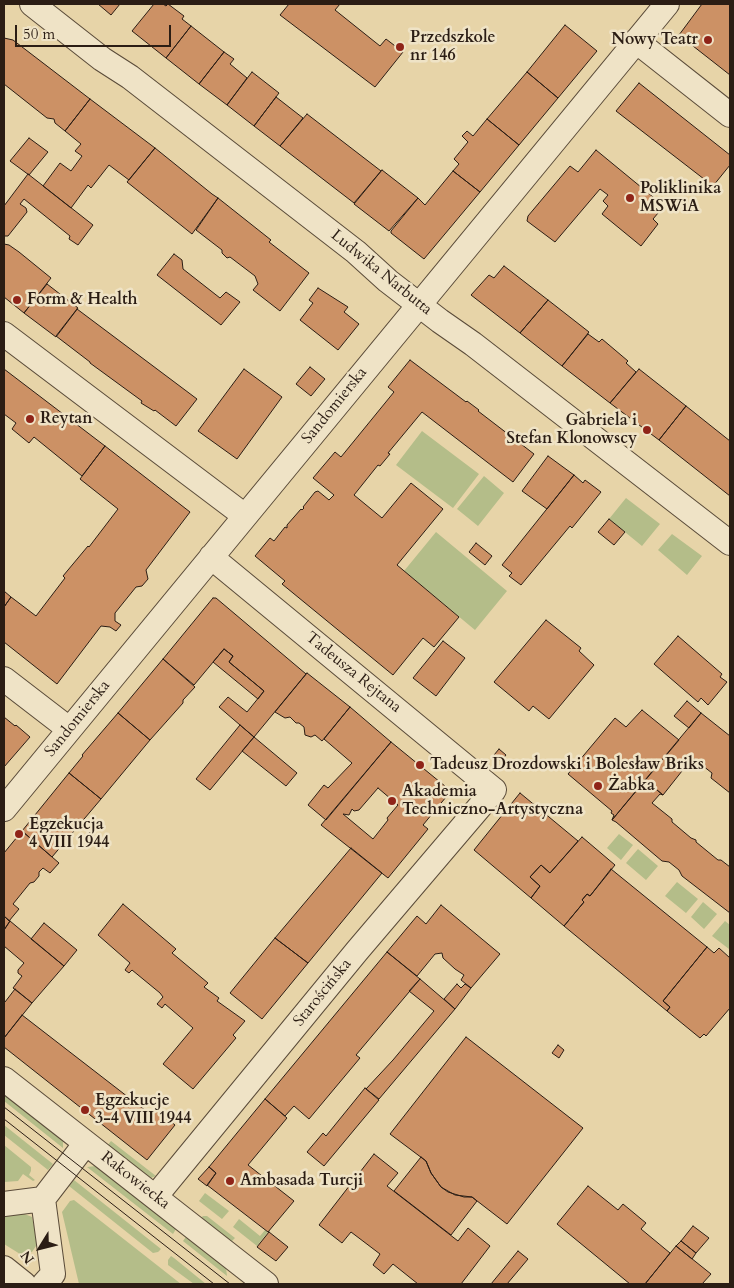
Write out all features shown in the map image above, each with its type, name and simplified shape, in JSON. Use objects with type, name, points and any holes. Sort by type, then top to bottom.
[{"type":"street","name":"Ludwika Narbutta","points":[[32,4],[102,59],[130,76],[348,246],[419,305],[473,344],[730,543]]},
{"type":"street","name":"Sandomierska","points":[[4,809],[668,4]]},
{"type":"street","points":[[636,42],[730,115]]},
{"type":"street","points":[[4,334],[245,516]]},
{"type":"street","name":"Tadeusza Rejtana","points":[[211,557],[494,790]]},
{"type":"street","points":[[4,679],[69,729]]},
{"type":"street","name":"Starościńska","points":[[155,1197],[351,958],[494,790]]},
{"type":"street","name":"Rakowiecka","points":[[4,1079],[155,1197],[240,1277],[266,1284]]},
{"type":"street","points":[[44,1284],[53,1274],[43,1199],[86,1143]]},
{"type":"street","points":[[4,1204],[43,1199]]},
{"type":"street","points":[[4,1268],[24,1284]]},
{"type":"green space","points":[[422,431],[479,474],[453,508],[396,465]]},
{"type":"green space","points":[[484,476],[504,493],[478,526],[457,509]]},
{"type":"green space","points":[[626,498],[660,524],[642,546],[609,519]]},
{"type":"green space","points":[[436,532],[507,591],[475,630],[404,571]]},
{"type":"green space","points":[[672,534],[702,556],[687,575],[658,550]]},
{"type":"green space","points":[[619,834],[633,845],[621,860],[607,848]]},
{"type":"green space","points":[[638,849],[658,866],[646,880],[626,863]]},
{"type":"green space","points":[[677,882],[698,899],[686,913],[665,896]]},
{"type":"green space","points":[[703,902],[717,914],[704,929],[691,917]]},
{"type":"green space","points":[[725,921],[730,925],[729,949],[712,936]]},
{"type":"green space","points":[[4,1093],[63,1140],[63,1148],[4,1101]]},
{"type":"green space","points":[[4,1125],[53,1164],[48,1170],[4,1135]]},
{"type":"green space","points":[[111,1141],[156,1176],[151,1178],[146,1175],[107,1146]]},
{"type":"green space","points":[[4,1145],[31,1167],[29,1175],[35,1180],[33,1181],[23,1174],[18,1181],[4,1182]]},
{"type":"green space","points":[[96,1166],[176,1229],[173,1234],[87,1167]]},
{"type":"green space","points":[[74,1180],[161,1249],[153,1253],[69,1186]]},
{"type":"green space","points":[[205,1193],[229,1211],[222,1219],[199,1201]]},
{"type":"green space","points":[[74,1200],[181,1284],[79,1284],[62,1212],[70,1201]]},
{"type":"green space","points":[[22,1213],[32,1217],[38,1243],[32,1252],[20,1254],[4,1244],[4,1214]]},
{"type":"green space","points":[[203,1216],[207,1216],[235,1238],[231,1242],[199,1220]]},
{"type":"green space","points":[[239,1219],[260,1236],[265,1230],[268,1232],[257,1246],[233,1227]]},
{"type":"green space","points":[[186,1237],[226,1268],[227,1276],[183,1241]]},
{"type":"green space","points":[[171,1256],[206,1284],[194,1284],[168,1265],[168,1260]]},
{"type":"building","points":[[98,4],[120,4],[111,15]]},
{"type":"building","points":[[154,4],[166,6],[168,4],[184,16],[182,19],[191,26],[166,58],[132,31]]},
{"type":"building","points":[[289,4],[340,4],[335,10],[380,46],[386,39],[403,52],[375,87],[280,15]]},
{"type":"building","name":"Nowy Teatr","points":[[702,4],[730,4],[730,75],[679,35]]},
{"type":"building","points":[[565,25],[597,51],[558,98],[527,72]]},
{"type":"building","points":[[191,26],[224,52],[199,84],[166,58]]},
{"type":"building","points":[[4,38],[13,40],[90,99],[65,131],[55,123],[54,119],[47,118],[4,84]]},
{"type":"building","points":[[224,52],[234,59],[230,64],[247,78],[227,105],[199,84]]},
{"type":"building","points":[[252,72],[279,93],[254,126],[227,105]]},
{"type":"building","points":[[527,72],[558,98],[519,145],[487,119]]},
{"type":"building","points":[[639,83],[730,155],[730,165],[713,186],[616,111]]},
{"type":"building","points":[[276,97],[303,118],[280,146],[254,126]]},
{"type":"building","points":[[90,99],[155,148],[129,180],[109,165],[91,188],[88,185],[71,208],[43,186],[60,163],[71,171],[82,156],[75,151],[81,144],[65,131]]},
{"type":"building","points":[[307,114],[381,171],[354,203],[280,146]]},
{"type":"building","points":[[487,119],[519,145],[480,192],[453,171],[459,164],[454,159],[468,142],[462,136],[467,131],[473,136]]},
{"type":"building","points":[[29,138],[48,152],[29,175],[10,161]]},
{"type":"building","points":[[155,148],[218,198],[192,234],[127,182]]},
{"type":"building","name":"Poliklinika MSWiA","points":[[596,150],[664,206],[653,219],[658,224],[641,246],[602,214],[608,206],[603,201],[608,195],[600,189],[555,242],[527,221],[528,216],[570,166],[578,172]]},
{"type":"building","points":[[382,170],[418,198],[389,231],[354,204]]},
{"type":"building","points":[[453,171],[480,192],[424,259],[391,233],[391,231],[418,198],[425,205]]},
{"type":"building","points":[[28,174],[93,225],[78,245],[69,239],[70,236],[24,199],[20,204],[26,208],[27,212],[8,236],[4,236],[4,206]]},
{"type":"building","points":[[218,198],[271,240],[269,242],[309,273],[280,311],[253,290],[258,284],[255,276],[230,257],[227,258],[222,253],[222,250],[196,230]]},
{"type":"building","points":[[4,244],[19,252],[51,278],[24,313],[4,297]]},
{"type":"building","points":[[174,254],[182,260],[183,269],[220,298],[226,292],[240,302],[221,325],[157,275]]},
{"type":"building","points":[[504,266],[548,300],[520,333],[471,295],[489,275],[494,278]]},
{"type":"building","points":[[47,284],[78,308],[56,337],[24,313]]},
{"type":"building","points":[[318,288],[348,307],[344,312],[359,324],[338,350],[300,320],[313,303],[309,300]]},
{"type":"building","points":[[548,300],[589,332],[562,366],[520,333]]},
{"type":"building","points":[[77,309],[197,399],[176,426],[155,410],[141,403],[142,401],[56,336]]},
{"type":"building","points":[[588,334],[599,342],[602,339],[628,361],[626,363],[636,372],[610,403],[562,366]]},
{"type":"building","points":[[410,360],[479,410],[534,454],[513,482],[422,412],[388,453],[390,454],[380,466],[378,465],[354,495],[382,518],[411,483],[443,509],[397,565],[459,617],[434,647],[423,638],[393,675],[282,584],[285,581],[255,556],[270,538],[274,541],[285,527],[287,528],[287,525],[304,508],[315,492],[318,491],[329,500],[334,495],[313,478],[335,452],[341,457],[394,392],[388,387]]},
{"type":"building","points":[[310,367],[325,379],[311,396],[296,384]]},
{"type":"building","points":[[4,369],[105,446],[82,476],[34,437],[29,443],[12,429],[16,423],[4,414]]},
{"type":"building","points":[[244,369],[282,397],[237,459],[198,431]]},
{"type":"building","points":[[639,369],[686,406],[659,440],[610,403]]},
{"type":"building","points":[[686,406],[730,441],[730,496],[659,440]]},
{"type":"building","points":[[105,446],[190,512],[146,570],[148,579],[142,586],[136,587],[115,613],[115,621],[121,625],[116,631],[110,627],[101,626],[57,684],[4,642],[4,607],[11,597],[36,616],[65,578],[63,576],[89,547],[118,509],[80,479]]},
{"type":"building","points":[[548,456],[574,475],[547,509],[522,491]]},
{"type":"building","points":[[574,475],[583,483],[585,480],[601,492],[521,585],[509,576],[512,573],[502,565]]},
{"type":"building","points":[[609,519],[625,532],[614,545],[598,532]]},
{"type":"building","points":[[476,543],[492,556],[485,565],[469,552]]},
{"type":"building","points":[[4,591],[11,597],[4,607]]},
{"type":"building","points":[[213,598],[216,598],[306,674],[254,737],[219,707],[228,697],[247,712],[264,691],[229,662],[233,656],[224,649],[194,685],[163,659]]},
{"type":"building","points":[[546,620],[581,648],[579,651],[594,665],[549,719],[533,706],[529,711],[494,682]]},
{"type":"building","points":[[678,636],[722,674],[720,677],[727,682],[708,705],[701,698],[698,702],[654,664]]},
{"type":"building","points":[[443,641],[465,658],[436,696],[413,678]]},
{"type":"building","points":[[224,649],[233,656],[229,662],[264,691],[258,699],[213,662]]},
{"type":"building","points":[[163,659],[195,687],[150,740],[118,713]]},
{"type":"building","points":[[307,673],[350,707],[322,741],[315,735],[311,737],[305,735],[304,727],[299,723],[296,723],[290,717],[285,718],[275,712]]},
{"type":"building","points":[[687,701],[701,713],[689,728],[674,716]]},
{"type":"building","points":[[350,707],[391,742],[326,820],[308,805],[324,785],[328,788],[352,763],[324,739]]},
{"type":"building","points":[[642,710],[679,740],[612,820],[614,815],[611,813],[612,811],[568,774],[615,718],[626,727]]},
{"type":"building","points":[[118,713],[150,740],[101,799],[69,773]]},
{"type":"building","points":[[701,713],[730,736],[730,793],[711,778],[712,773],[689,755],[679,768],[682,771],[663,795],[645,780]]},
{"type":"building","points":[[4,717],[30,737],[4,767]]},
{"type":"building","points":[[240,725],[254,737],[210,790],[196,779]]},
{"type":"building","points":[[254,737],[297,773],[286,786],[242,751]]},
{"type":"building","name":"Akademia Techniczno-Artystyczna","points":[[391,742],[451,791],[423,825],[428,829],[388,878],[321,825]],"holes":[[[378,788],[398,805],[373,839],[343,814],[349,815],[352,809],[354,811],[359,810]]]},
{"type":"building","points":[[499,749],[506,755],[501,761],[494,755]]},
{"type":"building","points":[[69,773],[101,799],[52,857],[22,831]]},
{"type":"building","points":[[645,780],[663,795],[660,794],[652,803],[691,838],[696,840],[718,860],[721,860],[730,867],[730,913],[682,876],[679,870],[669,862],[662,861],[612,820]]},
{"type":"building","points":[[520,793],[578,841],[550,873],[541,865],[530,877],[540,886],[531,898],[474,850]]},
{"type":"building","points":[[22,831],[59,863],[50,873],[43,868],[39,872],[39,876],[34,882],[30,883],[13,904],[19,909],[9,921],[4,916],[4,853]]},
{"type":"building","points":[[582,837],[615,865],[590,896],[587,894],[582,900],[584,902],[564,926],[531,898],[540,886],[530,877],[541,865],[550,873]]},
{"type":"building","points":[[351,848],[382,873],[308,963],[275,938]]},
{"type":"building","points":[[611,869],[707,947],[663,1001],[670,1007],[667,1011],[564,926],[584,902],[582,900],[587,894],[590,896]]},
{"type":"building","points":[[123,904],[176,949],[172,953],[208,983],[204,987],[219,998],[217,1001],[245,1021],[233,1035],[236,1038],[193,1089],[163,1064],[193,1028],[165,1004],[162,1008],[157,1004],[163,997],[160,993],[132,970],[129,973],[125,970],[130,963],[98,935]]},
{"type":"building","points":[[441,905],[500,954],[471,988],[461,980],[464,975],[443,958],[442,953],[435,954],[417,976],[387,952],[417,916],[426,924]]},
{"type":"building","points":[[4,916],[10,921],[4,930]]},
{"type":"building","points":[[10,921],[64,966],[32,1003],[13,988],[22,976],[18,973],[18,970],[24,963],[4,946],[4,930]]},
{"type":"building","points":[[44,923],[77,950],[64,966],[31,939]]},
{"type":"building","points":[[275,938],[308,963],[262,1019],[230,993]]},
{"type":"building","points":[[707,947],[714,953],[719,948],[730,958],[730,1008],[706,1036],[704,1034],[700,1038],[667,1011],[670,1007],[663,1001]]},
{"type":"building","points":[[387,952],[420,979],[356,1055],[360,1058],[309,1119],[294,1106],[285,1116],[265,1099]]},
{"type":"building","points":[[420,979],[455,1009],[379,1099],[366,1089],[434,1011],[409,991]]},
{"type":"building","points":[[457,984],[461,988],[465,984],[471,988],[455,1009],[444,999]]},
{"type":"building","points":[[15,989],[32,1003],[4,1038],[4,1001]]},
{"type":"building","points":[[22,1015],[150,1114],[155,1109],[175,1125],[147,1160],[4,1047],[4,1038]]},
{"type":"building","points":[[466,1037],[583,1128],[507,1224],[472,1197],[455,1195],[441,1187],[431,1173],[426,1161],[390,1134]]},
{"type":"building","points":[[558,1045],[564,1050],[559,1058],[552,1053]]},
{"type":"building","points":[[365,1088],[379,1100],[324,1166],[307,1152],[323,1133],[326,1136]]},
{"type":"building","points":[[265,1099],[287,1118],[248,1165],[294,1201],[268,1232],[207,1185],[216,1173],[209,1167]]},
{"type":"building","points":[[374,1154],[398,1173],[387,1186],[458,1241],[468,1228],[490,1246],[461,1284],[418,1284],[393,1264],[384,1274],[373,1265],[380,1254],[351,1232],[342,1243],[319,1225]]},
{"type":"building","points":[[421,1157],[426,1161],[431,1173],[441,1187],[448,1192],[464,1197],[472,1197],[477,1201],[451,1235],[394,1191]]},
{"type":"building","points":[[209,1167],[216,1173],[207,1186],[198,1179]]},
{"type":"building","points":[[588,1186],[618,1210],[623,1204],[646,1223],[641,1229],[670,1253],[645,1284],[630,1284],[557,1224]]},
{"type":"building","points":[[693,1226],[709,1238],[696,1253],[681,1241]]},
{"type":"building","points":[[269,1232],[288,1247],[276,1261],[257,1247]]},
{"type":"building","points":[[681,1241],[696,1253],[692,1259],[676,1246]]},
{"type":"building","points":[[676,1246],[711,1274],[702,1284],[645,1284]]},
{"type":"building","points":[[518,1251],[528,1259],[507,1284],[491,1284]]},
{"type":"tram line","points":[[4,1107],[230,1284]]},
{"type":"tram line","points":[[4,1119],[214,1284]]},
{"type":"place","name":"Nowy Teatr","points":[[708,40]]},
{"type":"place","name":"Przedszkole nr 146","points":[[400,47]]},
{"type":"place","name":"Poliklinika MSWiA","points":[[630,198]]},
{"type":"place","name":"Form & Health","points":[[17,300]]},
{"type":"place","name":"Reytan","points":[[30,419]]},
{"type":"place","name":"Gabriela i Stefan Klonowscy","points":[[647,430]]},
{"type":"place","name":"Tadeusz Drozdowski i Bolesław Briks","points":[[420,765]]},
{"type":"place","name":"Żabka","points":[[598,786]]},
{"type":"place","name":"Akademia Techniczno-Artystyczna","points":[[392,801]]},
{"type":"place","name":"Egzekucja 4 VIII 1944","points":[[19,834]]},
{"type":"place","name":"Egzekucje 3-4 VIII 1944","points":[[85,1110]]},
{"type":"place","name":"Ambasada Turcji","points":[[230,1181]]}]
